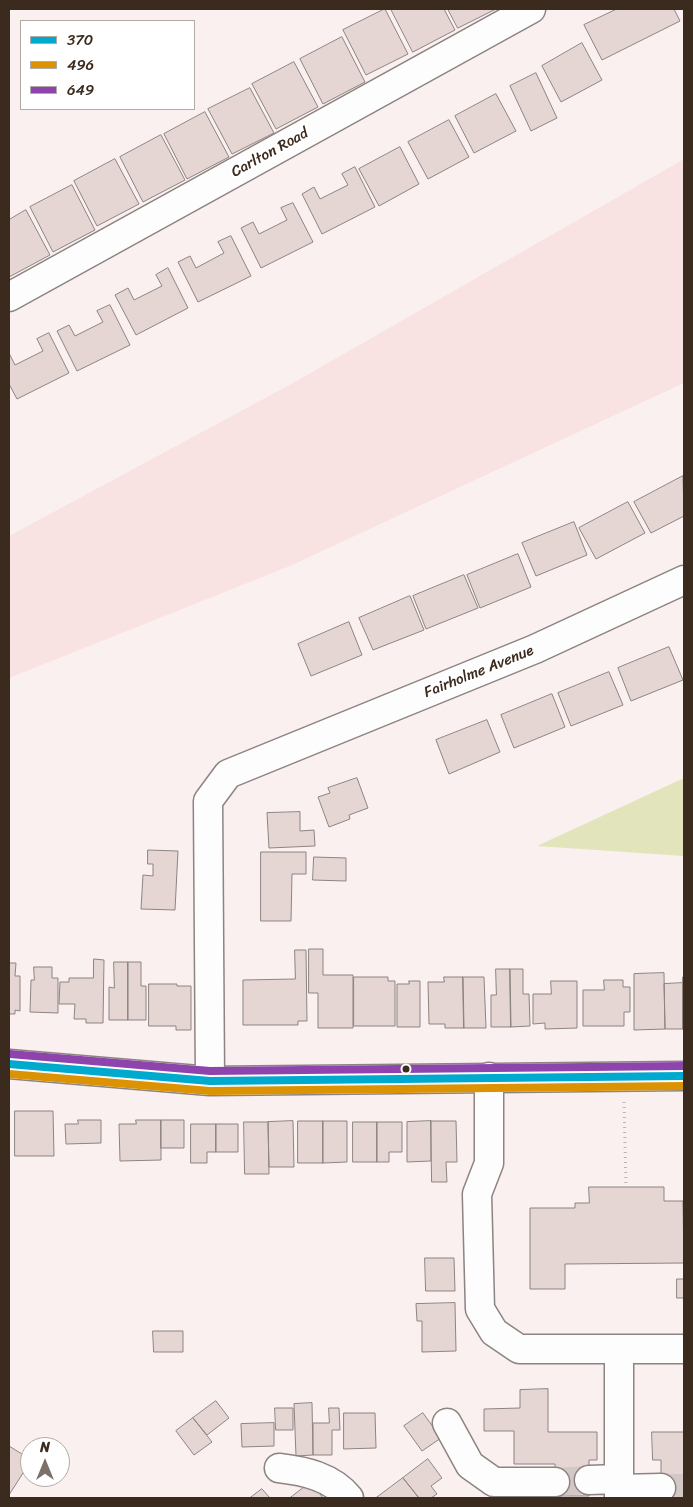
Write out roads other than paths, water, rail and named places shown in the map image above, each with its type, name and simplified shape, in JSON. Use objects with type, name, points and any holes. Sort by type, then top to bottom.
[{"type":"street","name":"Carlton Road","points":[[9,297],[531,9]]},
{"type":"street","name":"Fairholme Avenue","points":[[210,1081],[208,801],[228,774],[535,649],[684,580]]},
{"type":"street","points":[[9,1064],[210,1081],[684,1076]]},
{"type":"street","points":[[489,1078],[489,1162],[476,1194],[480,1309],[494,1332],[519,1349],[684,1349]]},
{"type":"street","points":[[619,1350],[619,1488]]},
{"type":"street","points":[[447,1423],[470,1465],[494,1482],[554,1482]]},
{"type":"street","points":[[279,1468],[300,1470],[318,1476],[331,1482],[347,1496]]},
{"type":"street","points":[[589,1480],[619,1488],[661,1488]]},
{"type":"tunnel","points":[[555,1482],[589,1480]]},
{"type":"tunnel","points":[[661,1488],[684,1488]]}]
